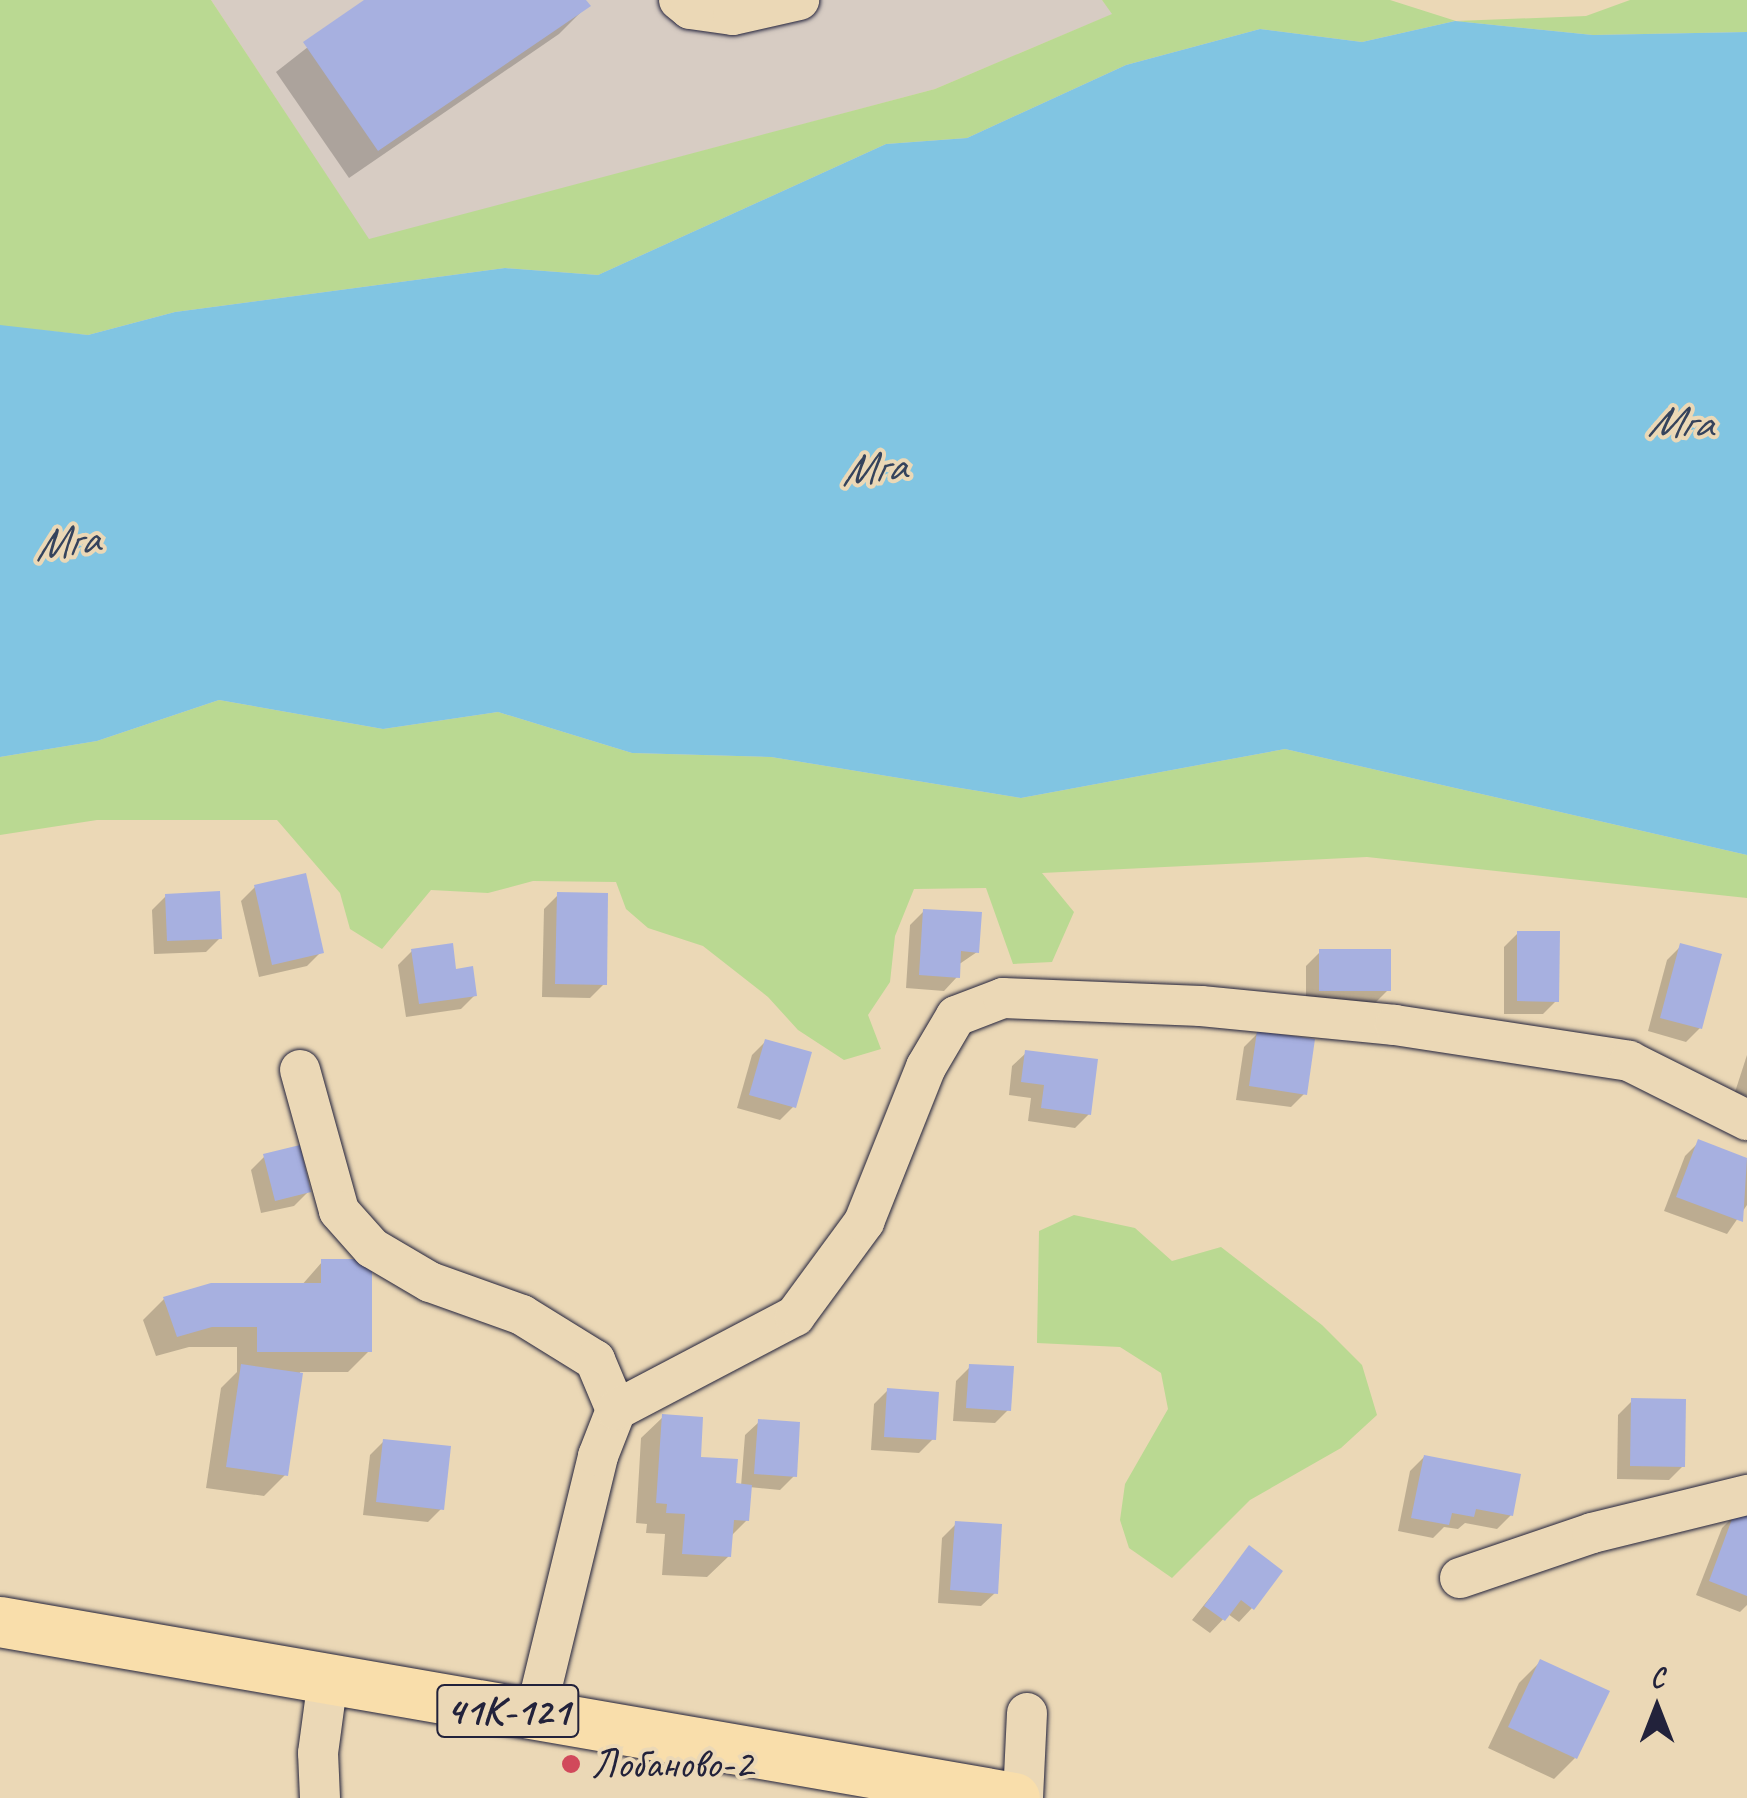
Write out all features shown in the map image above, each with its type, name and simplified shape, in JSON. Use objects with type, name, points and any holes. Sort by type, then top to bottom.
[{"type":"main road","name":"41К-121","points":[[0,1622],[535,1715],[914,1789],[1015,1798]]},
{"type":"street","points":[[679,0],[690,10],[733,16],[798,0]]},
{"type":"street","points":[[535,1715],[598,1456],[616,1410],[795,1316],[864,1222],[926,1067],[956,1016],[1003,998],[1202,1006],[1396,1026],[1629,1060],[1747,1120]]},
{"type":"street","points":[[300,1070],[340,1212],[372,1248],[430,1282],[522,1314],[595,1360],[616,1410]]},
{"type":"street","points":[[1460,1578],[1592,1534],[1747,1495]]},
{"type":"street","points":[[320,1798],[318,1753],[328,1680]]},
{"type":"street","points":[[1023,1798],[1027,1713]]},
{"type":"shaded area","points":[[211,0],[1102,0],[1113,14],[935,89],[369,240]]},
{"type":"green space","points":[[0,0],[211,0],[369,239],[935,89],[1112,14],[1102,0],[1390,0],[1456,21],[1586,16],[1630,0],[1747,0],[1747,32],[1593,35],[1455,21],[1362,42],[1260,29],[1126,65],[967,138],[886,144],[598,275],[505,268],[175,312],[88,335],[0,326]]},
{"type":"green space","points":[[219,700],[383,729],[498,712],[632,753],[771,757],[1021,798],[1285,749],[1747,855],[1747,898],[1367,857],[1042,873],[1074,912],[1052,962],[1013,964],[986,888],[914,889],[895,936],[890,982],[868,1015],[881,1049],[844,1060],[798,1030],[768,997],[703,946],[648,928],[626,909],[616,882],[533,881],[488,893],[431,890],[382,949],[350,929],[340,893],[277,820],[97,820],[0,835],[0,757],[97,741]]},
{"type":"green space","points":[[1074,1215],[1135,1228],[1172,1261],[1221,1247],[1322,1325],[1362,1365],[1377,1415],[1341,1448],[1250,1500],[1172,1578],[1129,1548],[1120,1520],[1125,1484],[1168,1409],[1161,1373],[1120,1347],[1037,1343],[1039,1231]]},
{"type":"water","name":"Мга","points":[[1455,21],[1593,35],[1747,32],[1747,855],[1285,749],[1021,798],[771,757],[632,753],[498,712],[383,729],[219,700],[97,741],[0,757],[0,325],[88,335],[175,312],[505,268],[598,275],[886,144],[967,138],[1126,65],[1260,29],[1362,42]]},
{"type":"building","points":[[364,0],[586,0],[591,6],[378,151],[303,42]]},
{"type":"building","points":[[306,873],[324,953],[272,965],[254,885]]},
{"type":"building","points":[[220,891],[222,939],[167,941],[165,894]]},
{"type":"building","points":[[557,892],[608,893],[607,985],[555,984]]},
{"type":"building","points":[[923,909],[982,912],[979,953],[961,951],[960,978],[919,975]]},
{"type":"building","points":[[1517,931],[1560,931],[1559,1002],[1517,1001]]},
{"type":"building","points":[[453,943],[456,969],[473,966],[477,996],[419,1004],[411,949]]},
{"type":"building","points":[[1680,943],[1722,954],[1702,1029],[1660,1018]]},
{"type":"building","points":[[1319,949],[1391,949],[1391,991],[1319,991]]},
{"type":"building","points":[[1257,1031],[1315,1039],[1307,1095],[1249,1086]]},
{"type":"building","points":[[765,1039],[812,1052],[796,1108],[749,1095]]},
{"type":"building","points":[[1025,1050],[1098,1059],[1091,1115],[1041,1108],[1044,1085],[1021,1082]]},
{"type":"building","points":[[1698,1139],[1747,1158],[1743,1222],[1676,1197]]},
{"type":"building","points":[[300,1145],[311,1192],[275,1201],[263,1154]]},
{"type":"building","points":[[321,1259],[372,1259],[372,1352],[257,1352],[257,1327],[212,1327],[177,1337],[163,1297],[211,1283],[321,1283]]},
{"type":"building","points":[[241,1364],[303,1373],[288,1476],[226,1467]]},
{"type":"building","points":[[969,1364],[1014,1366],[1011,1411],[966,1408]]},
{"type":"building","points":[[887,1388],[939,1392],[936,1440],[884,1437]]},
{"type":"building","points":[[1631,1398],[1686,1399],[1685,1467],[1630,1466]]},
{"type":"building","points":[[662,1414],[703,1417],[701,1457],[738,1459],[736,1483],[752,1485],[749,1521],[734,1520],[731,1557],[682,1554],[685,1514],[666,1513],[667,1504],[656,1503]]},
{"type":"building","points":[[758,1419],[800,1422],[797,1477],[754,1474]]},
{"type":"building","points":[[383,1439],[451,1446],[444,1510],[376,1502]]},
{"type":"building","points":[[1424,1455],[1521,1474],[1513,1516],[1476,1509],[1474,1517],[1452,1513],[1449,1525],[1411,1518]]},
{"type":"building","points":[[1735,1511],[1747,1515],[1747,1596],[1709,1581]]},
{"type":"building","points":[[955,1521],[1002,1524],[998,1594],[950,1590]]},
{"type":"building","points":[[1249,1545],[1283,1571],[1254,1610],[1241,1600],[1225,1621],[1204,1606]]},
{"type":"building","points":[[1540,1659],[1610,1691],[1577,1759],[1508,1727]]},
{"type":"place","name":"Лобаново-2","points":[[571,1764]]}]
